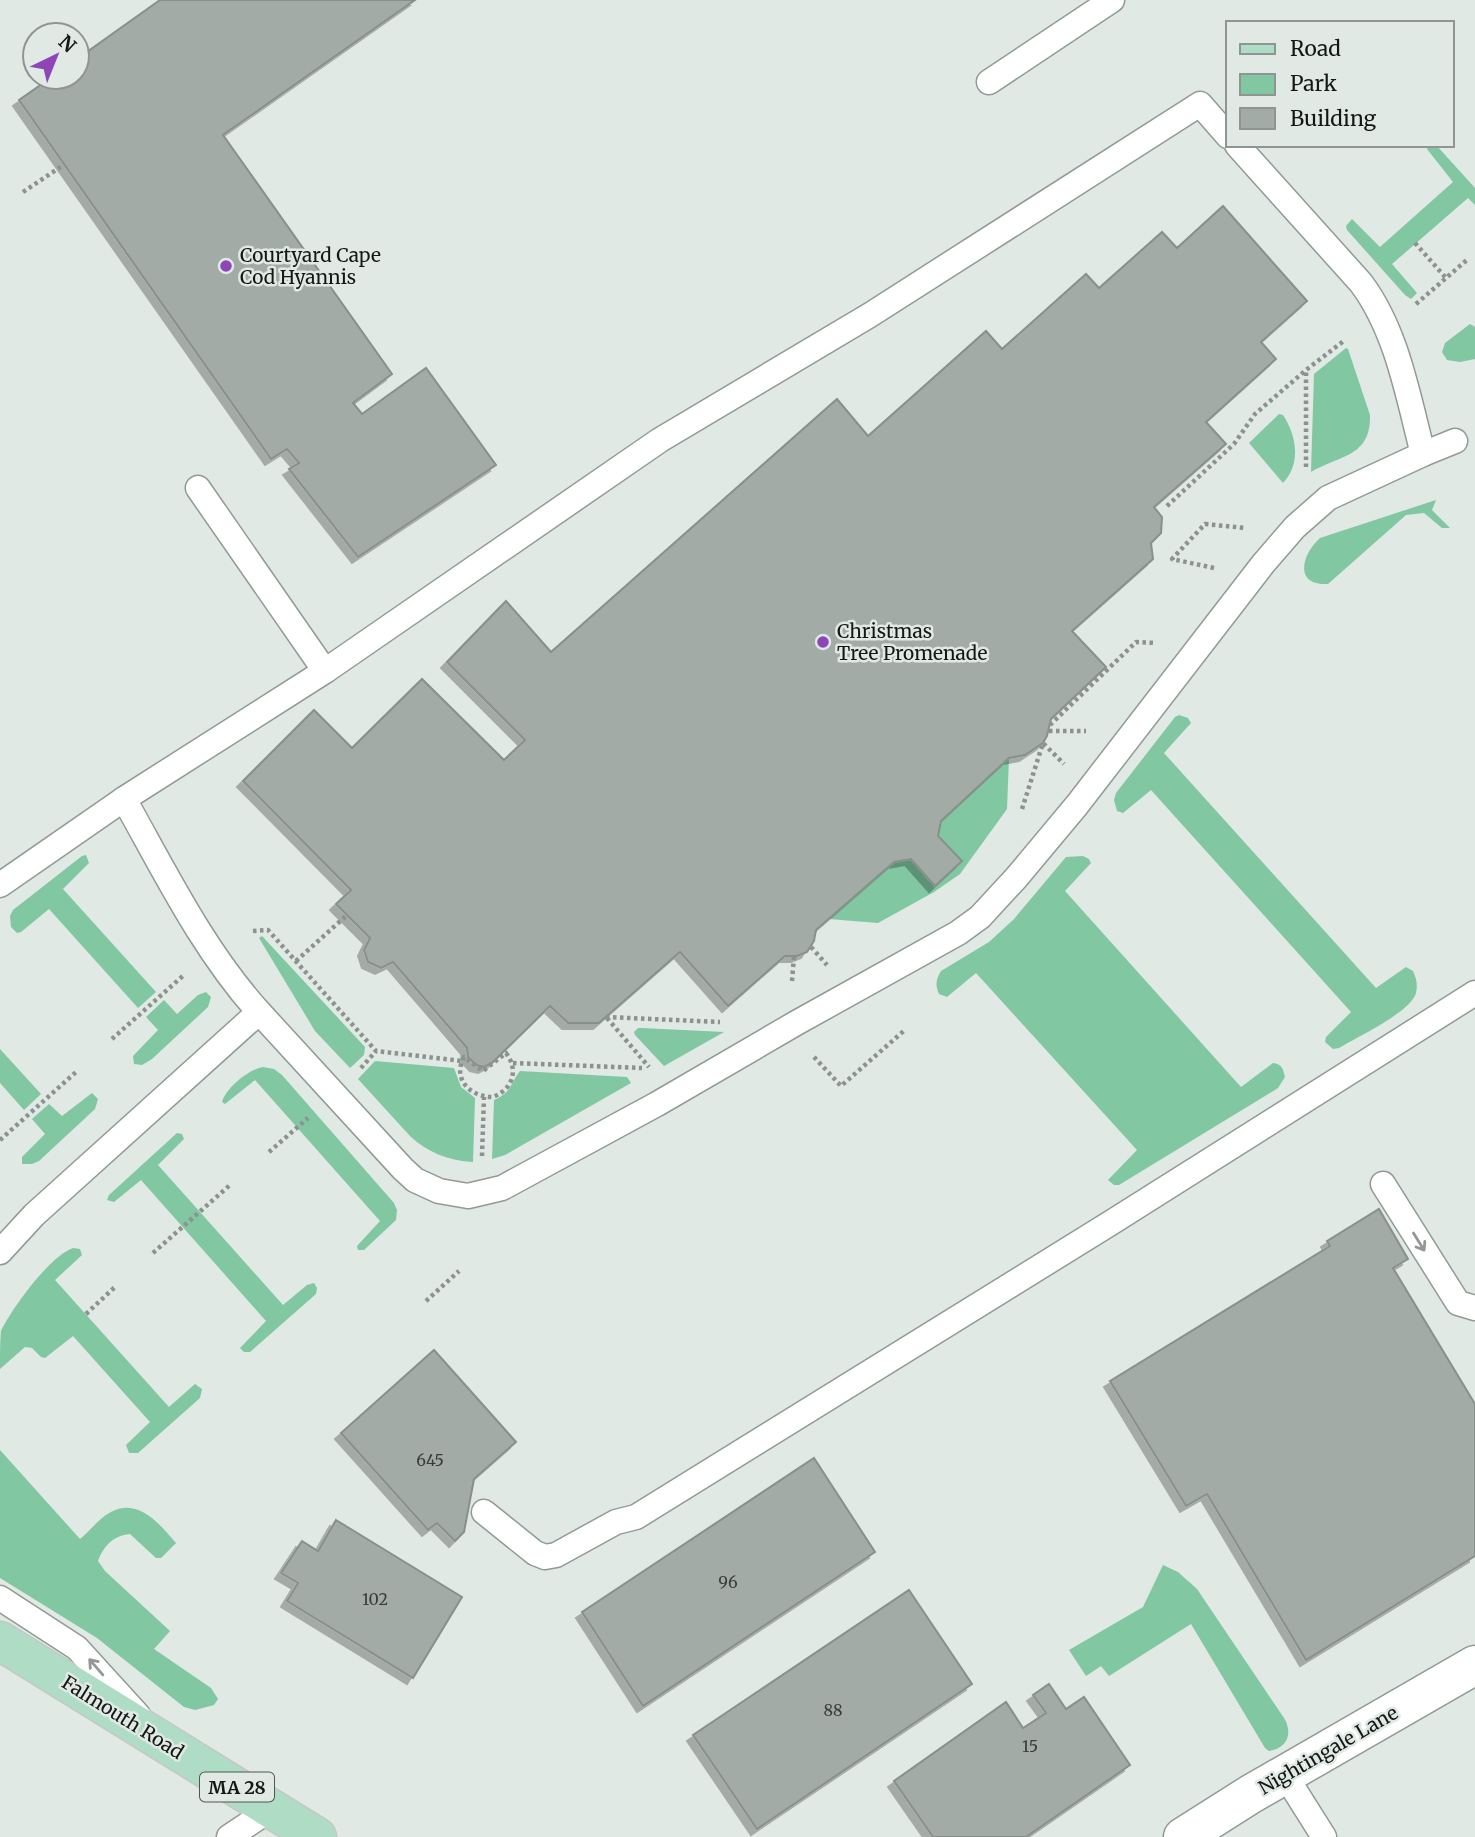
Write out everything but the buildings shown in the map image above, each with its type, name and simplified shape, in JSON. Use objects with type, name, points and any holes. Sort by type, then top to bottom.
[{"type":"main road","name":"Falmouth Road","points":[[0,1641],[317,1837]]},
{"type":"street","name":"Nightingale Lane","points":[[1183,1837],[1475,1665]]},
{"type":"lane","points":[[989,82],[1112,0]]},
{"type":"lane","points":[[0,885],[124,799],[325,671],[660,440],[870,315],[1200,104],[1226,133]]},
{"type":"lane","points":[[1239,147],[1361,283],[1374,301],[1384,320],[1403,378],[1423,453]]},
{"type":"lane","points":[[124,799],[234,984],[415,1180],[439,1191],[468,1196],[502,1188],[657,1104],[936,946],[981,917],[1077,805],[1295,527],[1328,498],[1455,440]]},
{"type":"lane","points":[[198,488],[325,671]]},
{"type":"lane","points":[[484,1512],[545,1558],[556,1555],[616,1522],[636,1517],[1475,993]]},
{"type":"lane","points":[[0,1252],[34,1215],[259,1012]]},
{"type":"lane","points":[[1383,1184],[1458,1303],[1475,1308]]},
{"type":"lane","points":[[0,1598],[77,1647],[157,1737]]},
{"type":"lane","points":[[1285,1775],[1324,1837]]},
{"type":"lane","points":[[229,1837],[271,1808]]},
{"type":"path","points":[[23,192],[65,164]]},
{"type":"path","points":[[1415,243],[1446,278]]},
{"type":"path","points":[[1416,304],[1468,259]]},
{"type":"path","points":[[1167,506],[1234,444],[1255,414],[1345,340]]},
{"type":"path","points":[[1306,370],[1306,471]]},
{"type":"path","points":[[1219,569],[1172,559],[1205,524],[1250,528]]},
{"type":"path","points":[[1099,730],[1050,728],[1136,642],[1159,643]]},
{"type":"path","points":[[1021,813],[1043,743]]},
{"type":"path","points":[[296,961],[347,915]]},
{"type":"path","points":[[253,932],[268,930],[376,1051],[461,1061]]},
{"type":"path","points":[[792,982],[794,956]]},
{"type":"path","points":[[112,1039],[188,970]]},
{"type":"path","points":[[513,1063],[648,1068],[606,1017],[722,1022]]},
{"type":"path","points":[[806,1048],[841,1086],[906,1029]]},
{"type":"path","points":[[354,1076],[376,1051]]},
{"type":"path","points":[[506,1053],[513,1063],[514,1072],[508,1088],[493,1097],[484,1097],[468,1090],[460,1074],[464,1057],[483,1071],[506,1053]]},
{"type":"path","points":[[0,1140],[76,1072]]},
{"type":"path","points":[[482,1164],[484,1097]]},
{"type":"path","points":[[269,1152],[314,1112]]},
{"type":"path","points":[[153,1253],[230,1185]]},
{"type":"path","points":[[426,1301],[459,1271]]},
{"type":"path","points":[[86,1314],[116,1286]]},
{"type":"green space","points":[[1438,147],[1475,188],[1475,205],[1468,198],[1392,264],[1417,293],[1411,299],[1346,226],[1352,219],[1380,247],[1453,182],[1427,149]]},
{"type":"green space","points":[[1470,324],[1475,327],[1475,359],[1460,362],[1447,360],[1442,352],[1445,343]]},
{"type":"green space","points":[[1346,348],[1370,415],[1369,429],[1365,439],[1352,453],[1311,472],[1314,374]]},
{"type":"green space","points":[[1279,414],[1283,415],[1288,423],[1295,450],[1293,467],[1283,483],[1249,443]]},
{"type":"green space","points":[[1436,500],[1432,510],[1450,528],[1442,528],[1424,513],[1406,515],[1328,584],[1309,580],[1305,575],[1305,560],[1320,538]]},
{"type":"green space","points":[[1179,715],[1188,718],[1191,723],[1164,753],[1376,988],[1406,967],[1413,971],[1416,993],[1394,1016],[1333,1049],[1325,1042],[1326,1037],[1351,1012],[1151,790],[1123,813],[1117,811],[1114,800],[1116,793]]},
{"type":"green space","points":[[1009,758],[1007,809],[960,874],[934,892],[878,923],[829,919],[894,862],[911,859],[936,885],[962,861],[938,836],[941,821]]},
{"type":"green space","points":[[86,855],[89,863],[63,889],[156,992],[138,1008],[49,909],[21,932],[17,933],[11,927],[10,916],[13,910]]},
{"type":"green space","points":[[1083,856],[1091,863],[1065,891],[1241,1087],[1273,1063],[1282,1067],[1285,1077],[1278,1088],[1119,1185],[1108,1180],[1137,1150],[976,973],[947,997],[939,994],[937,985],[941,971],[989,942],[1014,919],[1066,857]]},
{"type":"green space","points":[[262,936],[365,1047],[364,1055],[350,1068],[315,1031],[259,938]]},
{"type":"green space","points":[[206,992],[211,997],[208,1007],[152,1059],[142,1065],[134,1064],[133,1056],[158,1030],[146,1017],[164,1000],[177,1014],[198,995]]},
{"type":"green space","points":[[638,1028],[724,1032],[664,1066],[635,1035],[634,1032]]},
{"type":"green space","points":[[0,1049],[41,1094],[24,1110],[0,1083]]},
{"type":"green space","points":[[375,1061],[454,1068],[461,1087],[475,1098],[473,1162],[439,1155],[410,1136],[358,1079]]},
{"type":"green space","points":[[263,1067],[274,1069],[282,1075],[394,1203],[397,1210],[396,1220],[364,1250],[358,1250],[357,1246],[380,1221],[255,1080],[225,1104],[222,1102],[239,1080],[251,1071]]},
{"type":"green space","points":[[520,1071],[627,1077],[631,1083],[505,1155],[492,1159],[494,1100],[507,1091]]},
{"type":"green space","points":[[92,1093],[98,1099],[95,1109],[39,1161],[22,1164],[22,1157],[45,1134],[32,1119],[49,1104],[62,1116]]},
{"type":"green space","points":[[177,1133],[182,1134],[184,1139],[158,1165],[283,1305],[307,1285],[314,1283],[317,1288],[316,1294],[250,1352],[244,1352],[240,1348],[266,1321],[141,1180],[114,1202],[107,1200],[109,1195]]},
{"type":"green space","points":[[73,1248],[80,1249],[82,1255],[55,1280],[169,1407],[195,1384],[202,1389],[200,1398],[138,1453],[129,1453],[126,1445],[150,1422],[73,1336],[45,1358],[32,1348],[25,1347],[0,1369],[1,1331],[6,1321],[43,1272]]},
{"type":"green space","points":[[0,1450],[80,1539],[109,1513],[132,1508],[149,1516],[176,1543],[161,1558],[156,1558],[130,1534],[124,1535],[110,1543],[98,1561],[105,1571],[170,1631],[154,1649],[211,1688],[218,1699],[214,1705],[195,1710],[184,1707],[97,1638],[0,1578]]},
{"type":"green space","points":[[1163,1565],[1178,1572],[1197,1589],[1284,1718],[1288,1734],[1281,1747],[1269,1751],[1265,1748],[1191,1624],[1109,1676],[1101,1666],[1086,1676],[1069,1650],[1143,1607]]},
{"type":"place","name":"Courtyard Cape Cod Hyannis","points":[[226,266]]},
{"type":"place","name":"Christmas Tree Promenade","points":[[823,642]]}]
